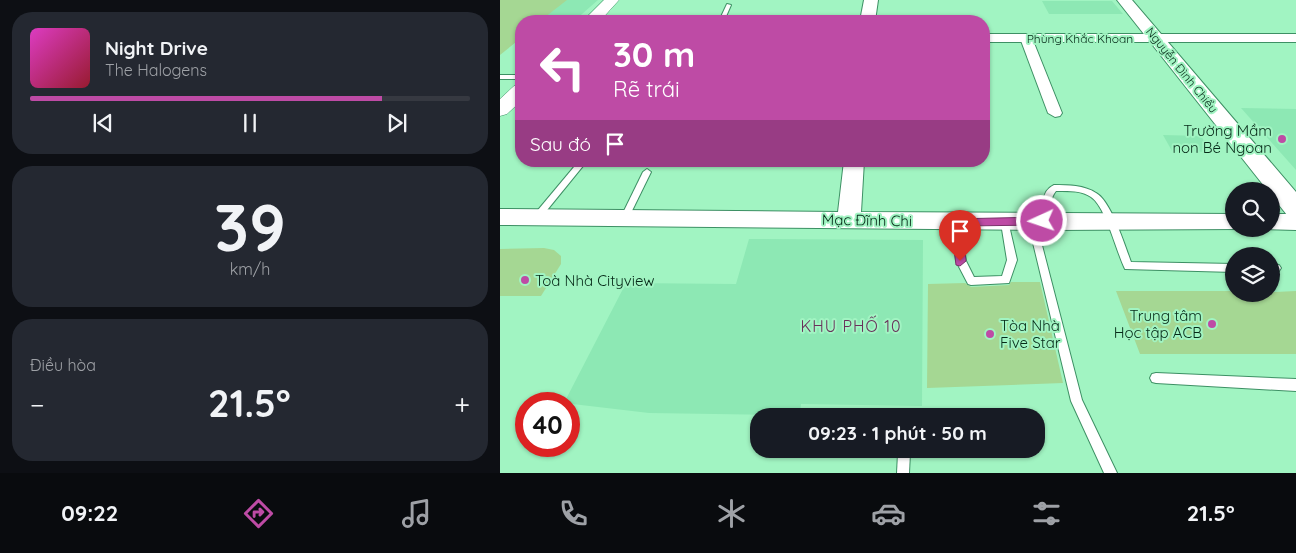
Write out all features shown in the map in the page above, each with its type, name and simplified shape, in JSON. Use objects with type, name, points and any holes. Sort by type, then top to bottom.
[{"type":"main road","points":[[597,15],[612,0]]},
{"type":"main road","points":[[869,15],[870,0]]},
{"type":"main road","name":"Nguyễn Đình Chiểu","points":[[1124,0],[1296,209]]},
{"type":"main road","points":[[500,110],[515,96]]},
{"type":"street","name":"Phùng Khắc Khoan","points":[[990,38],[1296,38]]},
{"type":"street","points":[[1026,38],[1055,113]]},
{"type":"street","points":[[849,219],[853,167]]},
{"type":"street","name":"Mạc Đĩnh Chi","points":[[500,217],[849,219],[1005,223],[1042,221],[1225,222]]},
{"type":"street","points":[[1280,222],[1296,222]]},
{"type":"lane","points":[[724,15],[729,5]]},
{"type":"lane","points":[[500,77],[515,77]]},
{"type":"lane","points":[[536,218],[579,167]]},
{"type":"lane","points":[[624,219],[647,172]]},
{"type":"lane","points":[[1111,473],[1077,402],[1042,221],[1047,195],[1054,188],[1072,188],[1095,196],[1103,204],[1128,266],[1225,268]]},
{"type":"lane","points":[[956,222],[960,261],[971,281],[1006,280],[1012,260],[1005,223]]},
{"type":"lane","points":[[1156,378],[1296,385]]},
{"type":"lane","points":[[903,473],[904,458]]},
{"type":"shaded area","points":[[500,0],[598,0],[581,15],[515,15],[515,26],[500,26]]},
{"type":"shaded area","points":[[1042,1],[1112,1],[1123,14],[1049,14]]},
{"type":"shaded area","name":"Trường Mầm non Bé Ngoan","points":[[1241,108],[1296,109],[1296,170]]},
{"type":"shaded area","points":[[1163,135],[1201,136],[1211,152],[1172,151]]},
{"type":"shaded area","points":[[749,239],[923,240],[922,406],[801,404],[801,408],[750,408],[750,415],[649,413],[580,405],[580,392],[570,392],[626,283],[736,284]]},
{"type":"building","points":[[500,0],[567,0],[548,15],[515,15],[515,43],[500,55]]},
{"type":"building","name":"Toà Nhà Cityview","points":[[544,248],[554,250],[561,256],[561,264],[541,296],[500,296],[500,249]]},
{"type":"building","name":"Tòa Nhà Five Star","points":[[1011,282],[1040,282],[1063,383],[927,388],[928,284],[965,283],[971,287],[1009,285]]},
{"type":"building","name":"Trung tâm Học tập ACB","points":[[1116,291],[1225,291],[1225,302],[1280,302],[1280,292],[1296,291],[1296,354],[1140,354]]},
{"type":"place","name":"Trường Mầm non Bé Ngoan","points":[[1282,139]]},
{"type":"place","name":"Toà Nhà Cityview","points":[[525,280]]},
{"type":"place","name":"Trung tâm Học tập ACB","points":[[1212,324]]},
{"type":"place","name":"Tòa Nhà Five Star","points":[[990,334]]},
{"type":"district","name":"KHU PHỐ 10","points":[[851,326]]},
{"type":"route","points":[[960,261],[956,222],[1005,223],[1042,221]]}]
